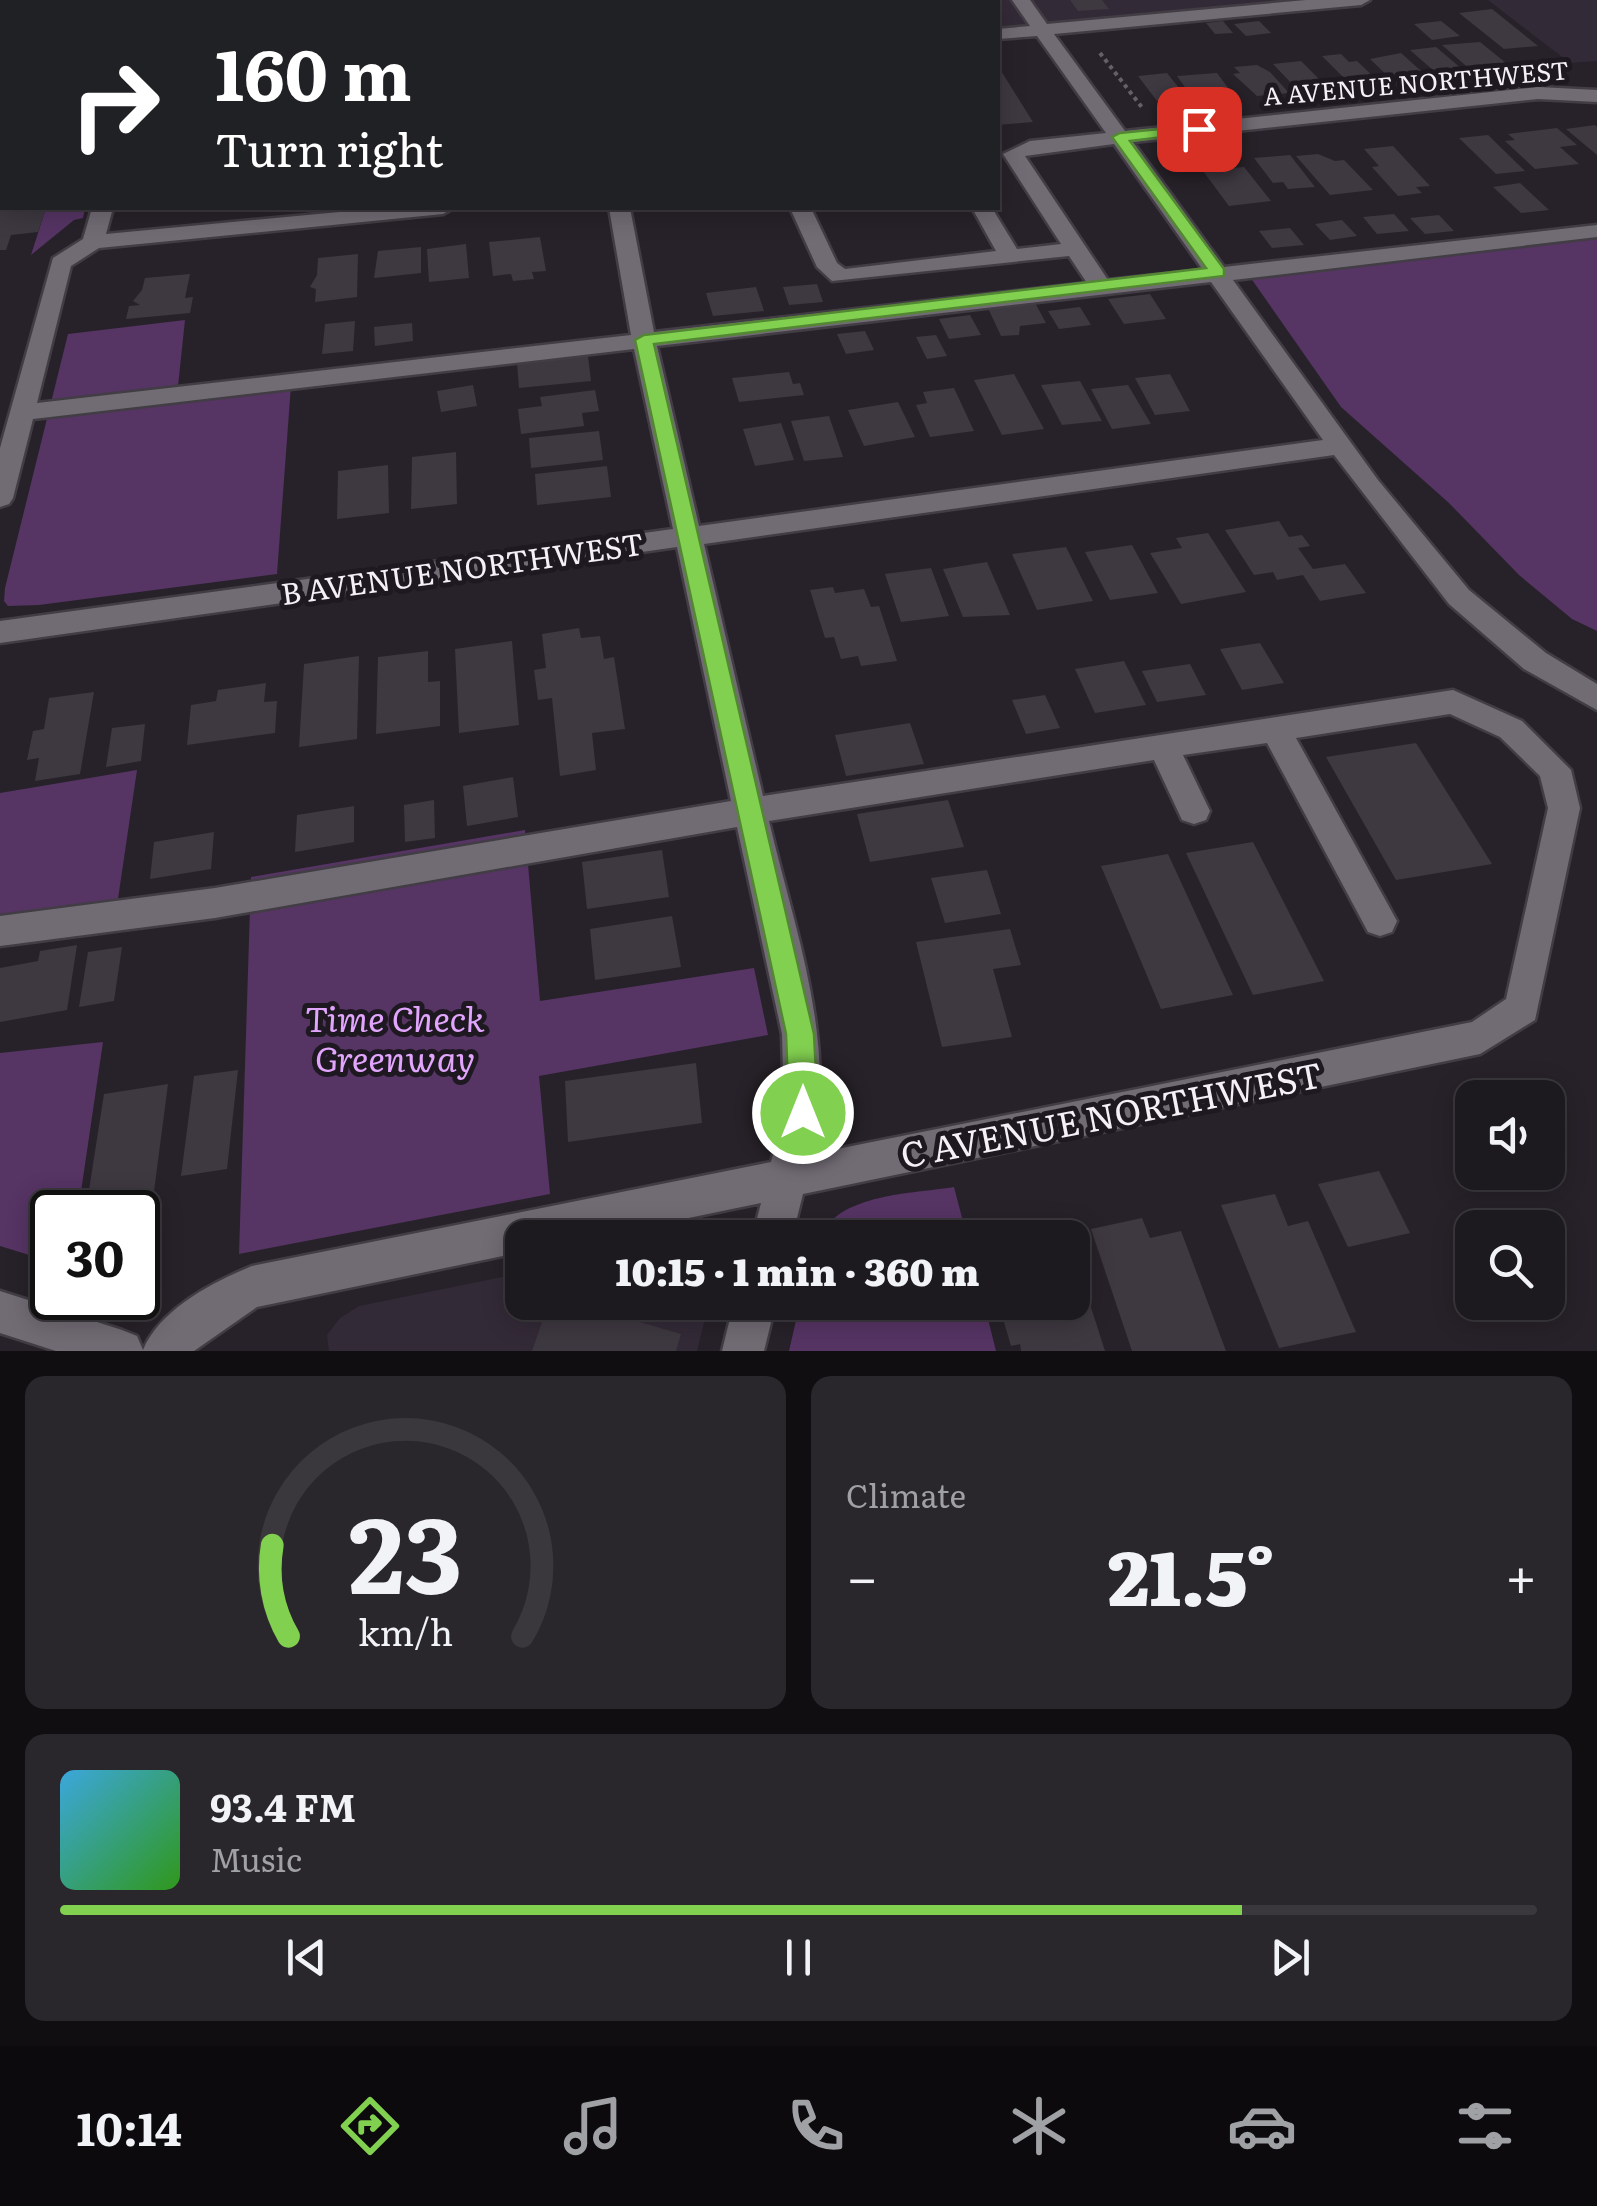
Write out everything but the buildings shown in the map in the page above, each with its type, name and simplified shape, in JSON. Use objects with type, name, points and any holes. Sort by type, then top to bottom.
[{"type":"street","points":[[1020,0],[1340,446],[1458,597],[1534,661],[1597,699]]},
{"type":"street","points":[[1000,34],[1361,0]]},
{"type":"street","name":"A AVENUE NORTHWEST","points":[[1076,249],[1014,154],[1030,148],[1120,137],[1538,94],[1597,96]]},
{"type":"street","points":[[93,242],[101,210]]},
{"type":"street","points":[[0,498],[61,263],[93,242],[423,210]]},
{"type":"street","points":[[619,210],[644,340],[800,1034],[803,1113],[777,1220]]},
{"type":"street","points":[[802,210],[828,268],[840,276],[1076,249],[1100,286]]},
{"type":"street","points":[[983,210],[1010,256]]},
{"type":"street","points":[[23,412],[1597,231]]},
{"type":"street","name":"B AVENUE NORTHWEST","points":[[0,632],[1340,446]]},
{"type":"street","name":"C AVENUE NORTHWEST","points":[[0,931],[215,903],[750,811],[1453,702],[1510,729],[1555,770],[1564,808],[1522,1008],[1480,1038],[252,1287],[221,1302],[164,1351]]},
{"type":"street","points":[[1275,729],[1380,921]]},
{"type":"street","points":[[1163,746],[1194,811]]},
{"type":"street","points":[[0,1312],[122,1351]]},
{"type":"street","points":[[742,1351],[750,1320]]},
{"type":"path","points":[[1080,26],[1145,111]]},
{"type":"shaded area","points":[[1000,0],[1359,0],[1000,33]]},
{"type":"shaded area","points":[[1488,0],[1597,0],[1597,61],[1570,63]]},
{"type":"shaded area","points":[[505,1276],[505,1320],[705,1320],[697,1351],[329,1351],[327,1335],[340,1318],[359,1306]]},
{"type":"green space","points":[[45,210],[85,210],[83,218],[74,220],[31,255]]},
{"type":"green space","points":[[1597,237],[1597,631],[1572,619],[1519,575],[1449,503],[1341,407],[1248,274]]},
{"type":"green space","points":[[185,320],[178,386],[292,372],[277,574],[8,606],[4,601],[5,588],[68,334]]},
{"type":"green space","points":[[137,770],[114,926],[0,942],[0,793]]},
{"type":"green space","name":"Time Check Greenway","points":[[525,830],[540,1001],[754,968],[768,1035],[539,1076],[550,1194],[239,1254],[251,877]]},
{"type":"green space","points":[[103,1042],[81,1190],[30,1190],[30,1255],[0,1246],[0,1053]]},
{"type":"green space","points":[[954,1187],[963,1220],[833,1220],[860,1204]]},
{"type":"green space","points":[[796,1320],[988,1320],[996,1351],[789,1351]]},
{"type":"route","points":[[803,1113],[800,1034],[644,340],[1218,272],[1120,137],[1199,129]]}]
